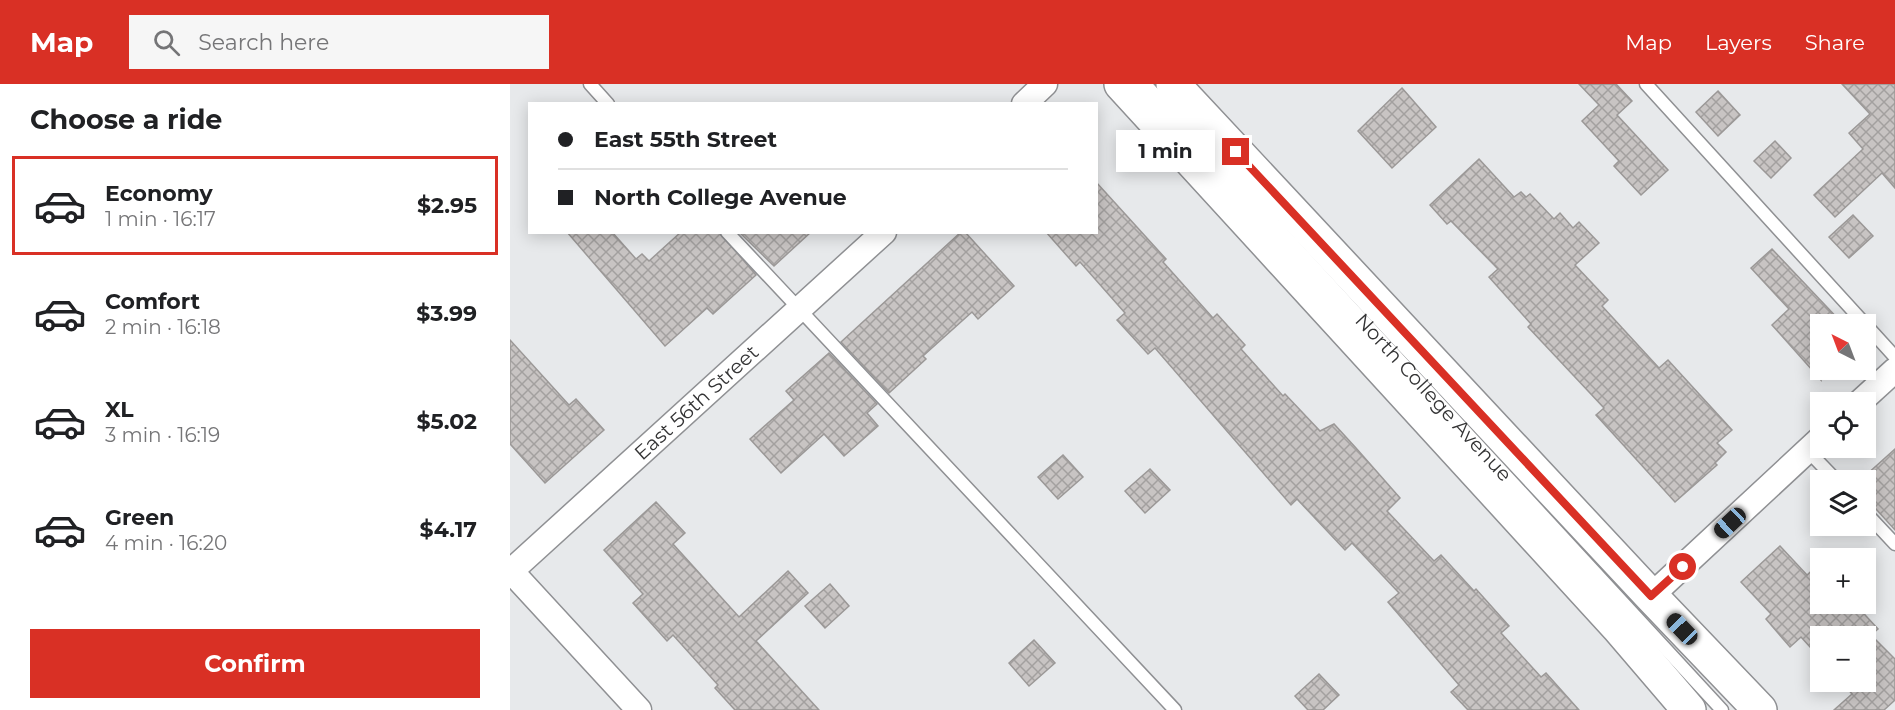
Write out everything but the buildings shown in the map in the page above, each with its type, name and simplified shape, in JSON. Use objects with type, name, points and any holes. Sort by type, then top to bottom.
[{"type":"main road","name":"North College Avenue","points":[[1120,84],[1618,627],[1689,710]]},
{"type":"main road","name":"North College Avenue","points":[[1173,84],[1760,710]]},
{"type":"street","points":[[1026,102],[1045,84]]},
{"type":"street","name":"East 56th Street","points":[[510,571],[882,234]]},
{"type":"street","points":[[1871,392],[1895,370]]},
{"type":"street","points":[[1651,596],[1810,449]]},
{"type":"street","points":[[510,571],[639,710]]},
{"type":"lane","points":[[590,84],[606,102]]},
{"type":"lane","name":"North College Avenue","points":[[1145,84],[1722,710]]},
{"type":"lane","points":[[1646,84],[1857,314]]},
{"type":"lane","points":[[730,234],[1175,710]]},
{"type":"lane","points":[[1876,335],[1895,357]]},
{"type":"lane","points":[[1876,524],[1895,544]]},
{"type":"route","points":[[1236,152],[1651,596],[1683,567]]}]
